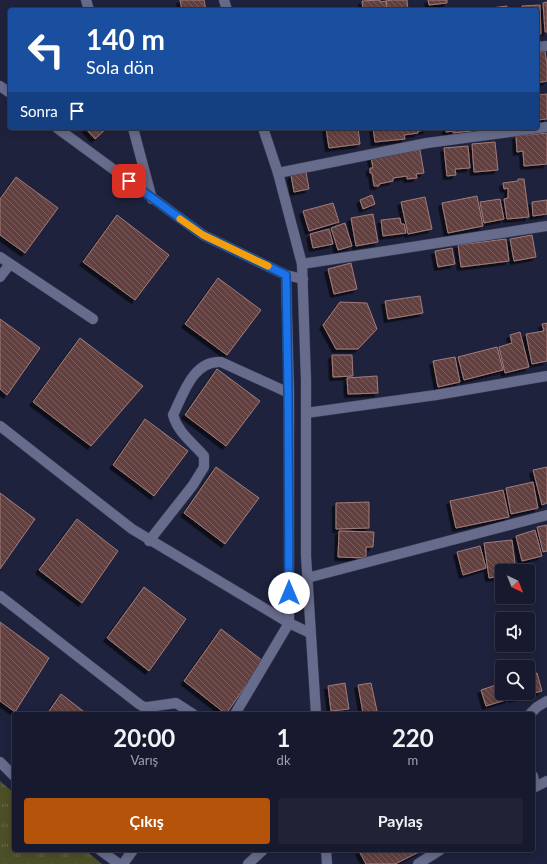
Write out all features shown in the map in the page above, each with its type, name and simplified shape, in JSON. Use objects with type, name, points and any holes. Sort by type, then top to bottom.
[{"type":"street","points":[[60,130],[203,235],[286,275],[303,279]]},
{"type":"street","points":[[134,130],[152,199]]},
{"type":"street","points":[[264,130],[278,173],[302,264],[306,412],[306,556],[316,712]]},
{"type":"street","points":[[278,173],[427,143],[524,130]]},
{"type":"street","points":[[302,264],[547,226]]},
{"type":"street","points":[[0,257],[92,319]]},
{"type":"street","points":[[0,277],[10,264]]},
{"type":"street","points":[[235,712],[289,623],[286,275]]},
{"type":"street","points":[[150,540],[193,485],[204,467],[204,456],[184,435],[176,424],[173,415],[193,376],[203,367],[216,361],[288,393]]},
{"type":"street","points":[[306,412],[436,396],[547,376]]},
{"type":"street","points":[[0,426],[132,529],[289,623],[310,633]]},
{"type":"street","points":[[307,578],[547,515]]},
{"type":"street","points":[[0,596],[139,704],[144,707],[148,707],[176,703],[190,712]]},
{"type":"street","points":[[532,712],[547,701]]},
{"type":"street","points":[[0,762],[12,774]]},
{"type":"street","points":[[535,787],[547,781]]},
{"type":"street","points":[[103,852],[119,864]]},
{"type":"street","points":[[124,864],[132,852]]},
{"type":"street","points":[[248,864],[261,852]]},
{"type":"street","points":[[326,852],[327,864]]},
{"type":"street","points":[[418,864],[437,852]]},
{"type":"green space","points":[[0,781],[12,791],[12,852],[87,852],[102,864],[0,864]]},
{"type":"building","points":[[180,0],[204,0],[206,8],[182,8]]},
{"type":"building","points":[[407,0],[408,8],[387,8],[386,1]]},
{"type":"building","points":[[428,0],[447,0],[447,3],[429,5]]},
{"type":"building","points":[[362,1],[386,1],[387,8],[363,8]]},
{"type":"building","points":[[547,2],[547,32],[545,32],[543,3]]},
{"type":"building","points":[[540,5],[541,34],[539,34],[539,8],[522,8],[522,6]]},
{"type":"building","points":[[507,6],[507,8],[491,8]]},
{"type":"building","points":[[545,51],[547,81],[539,83],[539,52]]},
{"type":"building","points":[[547,94],[547,119],[539,120],[539,95]]},
{"type":"building","points":[[87,130],[105,130],[95,139]]},
{"type":"building","points":[[326,130],[358,130],[360,144],[329,148]]},
{"type":"building","points":[[373,130],[427,130],[404,135],[405,139],[375,142]]},
{"type":"building","points":[[446,130],[472,131],[453,133],[453,131],[446,132]]},
{"type":"building","points":[[547,133],[547,164],[524,166],[523,151],[517,152],[516,136]]},
{"type":"building","points":[[495,142],[498,170],[474,172],[472,144]]},
{"type":"building","points":[[468,146],[470,168],[455,169],[456,175],[447,176],[444,148]]},
{"type":"building","points":[[420,150],[424,173],[416,174],[417,178],[407,179],[407,176],[393,178],[393,181],[379,184],[379,186],[374,186],[372,173],[370,173],[370,168],[373,168],[371,157]]},
{"type":"building","points":[[306,172],[309,189],[294,192],[291,175]]},
{"type":"building","points":[[16,177],[58,208],[25,253],[0,235],[0,199]]},
{"type":"building","points":[[518,179],[524,179],[529,217],[507,219],[504,199],[508,198],[508,188],[504,189],[503,183],[518,181]]},
{"type":"building","points":[[372,195],[375,204],[363,209],[360,200]]},
{"type":"building","points":[[477,196],[483,226],[448,233],[442,203]]},
{"type":"building","points":[[425,197],[432,229],[408,234],[401,202]]},
{"type":"building","points":[[500,199],[504,219],[484,223],[480,202]]},
{"type":"building","points":[[547,200],[547,214],[533,216],[532,202]]},
{"type":"building","points":[[333,203],[339,222],[309,231],[303,211]]},
{"type":"building","points":[[373,214],[378,242],[356,246],[351,218]]},
{"type":"building","points":[[117,215],[169,255],[135,300],[83,262]]},
{"type":"building","points":[[400,218],[401,224],[404,224],[406,233],[383,236],[381,220]]},
{"type":"building","points":[[345,223],[352,246],[338,250],[331,228]]},
{"type":"building","points":[[329,229],[333,244],[313,248],[310,234]]},
{"type":"building","points":[[532,235],[536,257],[514,261],[510,239]]},
{"type":"building","points":[[506,239],[509,261],[461,267],[458,245]]},
{"type":"building","points":[[452,248],[455,264],[438,267],[435,251]]},
{"type":"building","points":[[351,263],[357,289],[334,294],[328,269]]},
{"type":"building","points":[[218,278],[261,310],[227,355],[185,324]]},
{"type":"building","points":[[420,296],[423,313],[388,319],[385,301]]},
{"type":"building","points":[[340,302],[367,303],[377,329],[358,349],[336,349],[323,325]]},
{"type":"building","points":[[0,319],[40,348],[7,395],[0,389]]},
{"type":"building","points":[[547,323],[547,361],[532,364],[526,334],[544,331],[542,324]]},
{"type":"building","points":[[520,332],[529,367],[505,373],[499,347],[512,343],[510,335]]},
{"type":"building","points":[[80,338],[143,386],[91,446],[33,402]]},
{"type":"building","points":[[497,347],[503,370],[464,380],[458,357]]},
{"type":"building","points":[[332,355],[352,355],[353,376],[333,377]]},
{"type":"building","points":[[455,357],[460,382],[438,387],[433,361]]},
{"type":"building","points":[[217,369],[260,401],[226,446],[185,415]]},
{"type":"building","points":[[377,376],[378,393],[348,394],[347,378]]},
{"type":"building","points":[[145,419],[188,451],[154,496],[113,465]]},
{"type":"building","points":[[216,467],[259,498],[225,544],[184,513]]},
{"type":"building","points":[[547,467],[547,503],[542,505],[533,470]]},
{"type":"building","points":[[533,482],[538,508],[511,514],[506,488]]},
{"type":"building","points":[[503,490],[509,517],[456,528],[450,501]]},
{"type":"building","points":[[0,493],[35,519],[0,569]]},
{"type":"building","points":[[369,502],[369,528],[336,529],[336,503]]},
{"type":"building","points":[[77,519],[118,551],[82,603],[39,570]]},
{"type":"building","points":[[547,525],[547,551],[543,552],[537,527]]},
{"type":"building","points":[[535,530],[542,556],[522,561],[516,536]]},
{"type":"building","points":[[339,531],[374,532],[373,547],[366,547],[366,558],[338,557]]},
{"type":"building","points":[[512,540],[515,564],[495,564],[495,577],[489,578],[484,543]]},
{"type":"building","points":[[480,546],[486,568],[463,575],[457,552]]},
{"type":"building","points":[[144,587],[186,619],[149,671],[107,638]]},
{"type":"building","points":[[0,622],[49,658],[15,712],[0,701]]},
{"type":"building","points":[[221,629],[263,661],[227,712],[223,712],[184,681]]},
{"type":"building","points":[[537,673],[542,691],[535,693],[535,674]]},
{"type":"building","points":[[345,683],[349,709],[331,711],[328,686]]},
{"type":"building","points":[[371,683],[377,711],[363,712],[358,685]]},
{"type":"building","points":[[495,685],[495,700],[506,700],[486,706],[481,690]]},
{"type":"building","points":[[61,694],[84,712],[48,712]]},
{"type":"building","points":[[360,852],[419,852],[395,864],[366,864]]},
{"type":"slow traffic","points":[[180,219],[203,235],[268,266]]},
{"type":"route","points":[[129,181],[203,235],[286,275],[289,593]]}]
